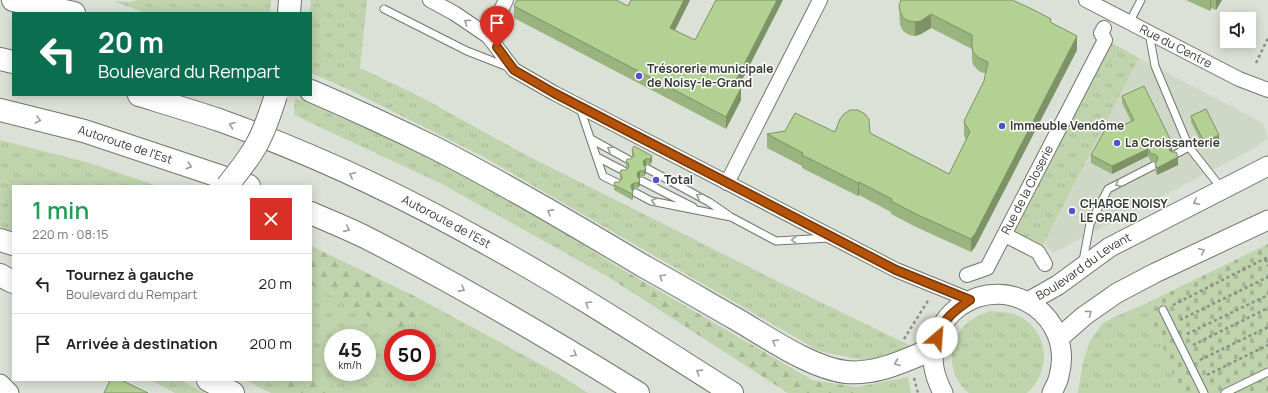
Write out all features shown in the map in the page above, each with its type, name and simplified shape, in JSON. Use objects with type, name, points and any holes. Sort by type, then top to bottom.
[{"type":"highway","points":[[13,0],[69,12]]},
{"type":"highway","points":[[289,12],[290,0]]},
{"type":"highway","points":[[0,59],[12,62]]},
{"type":"highway","points":[[312,91],[373,118],[449,156],[558,216],[773,341],[809,360],[846,372],[864,372],[893,365],[933,349]]},
{"type":"highway","name":"Autoroute de l’Est","points":[[142,96],[218,120],[283,145],[344,172],[446,221],[487,243],[556,284],[732,393]]},
{"type":"highway","points":[[228,185],[258,144],[276,96]]},
{"type":"highway","name":"Autoroute de l’Est","points":[[0,110],[84,131],[246,185]]},
{"type":"highway","points":[[312,213],[366,237],[448,281],[576,355],[638,393]]},
{"type":"highway","points":[[0,240],[12,244]]},
{"type":"highway","points":[[0,275],[12,281]]},
{"type":"highway","points":[[210,381],[233,393]]},
{"type":"main road","name":"Boulevard du Levant","points":[[1028,302],[1058,285],[1110,247],[1268,166]]},
{"type":"main road","points":[[1059,338],[1084,316],[1117,293],[1155,273],[1268,220]]},
{"type":"main road","points":[[943,393],[936,380],[933,364],[933,349],[940,328],[952,312],[970,300],[989,294],[1009,295],[1028,302],[1041,311],[1052,324],[1059,338],[1062,358],[1059,377],[1052,393]]},
{"type":"main road","points":[[0,384],[9,393]]},
{"type":"street","points":[[430,0],[454,13],[488,36],[514,70],[579,106],[896,270],[970,300]]},
{"type":"street","points":[[488,36],[506,0]]},
{"type":"street","points":[[727,183],[820,0]]},
{"type":"street","name":"Rue du Centre","points":[[1086,0],[1239,79],[1268,90]]},
{"type":"street","name":"Rue de la Closerie","points":[[967,275],[987,268],[1105,40],[1101,33],[1104,28]]},
{"type":"street","points":[[1239,79],[1268,101]]},
{"type":"street","points":[[1005,234],[1038,252],[1045,264]]},
{"type":"lane","points":[[1130,22],[1141,0]]},
{"type":"lane","points":[[384,9],[467,51],[514,70]]},
{"type":"lane","points":[[1149,33],[1155,66],[1189,147],[1222,189]]},
{"type":"lane","points":[[579,106],[603,176],[617,183]]},
{"type":"lane","points":[[591,139],[629,160]]},
{"type":"lane","points":[[1174,155],[1189,147]]},
{"type":"lane","points":[[597,157],[624,171]]},
{"type":"lane","points":[[1082,267],[1090,224],[1108,189],[1153,166]]},
{"type":"lane","points":[[648,169],[709,202],[731,218],[776,241],[833,238]]},
{"type":"lane","points":[[642,181],[700,211]]},
{"type":"lane","points":[[636,193],[651,201],[731,218]]},
{"type":"lane","points":[[1163,310],[1204,393]]},
{"type":"lane","points":[[1226,393],[1268,372]]},
{"type":"path","points":[[1256,63],[1268,38]]},
{"type":"path","points":[[1163,310],[1268,257]]},
{"type":"path","points":[[1265,259],[1268,266]]},
{"type":"path","points":[[1171,325],[1268,277]]},
{"type":"path","points":[[1178,339],[1268,295]]},
{"type":"path","points":[[1183,350],[1268,308]]},
{"type":"path","points":[[1190,365],[1268,327]]},
{"type":"path","points":[[1197,379],[1268,345]]},
{"type":"shaded area","points":[[1139,58],[1263,123],[1268,138],[1253,149],[1053,253],[1044,244]]},
{"type":"green space","points":[[139,0],[271,0],[270,12],[142,12],[113,1],[130,2]]},
{"type":"green space","points":[[311,0],[367,0],[360,68],[419,96],[524,154],[781,283],[911,346],[867,361],[819,351],[482,156],[350,90],[312,73],[312,12],[309,12]]},
{"type":"green space","points":[[1112,43],[1139,58],[1041,249],[1013,234]]},
{"type":"green space","points":[[295,98],[423,153],[546,221],[615,265],[610,278],[440,183],[294,115]]},
{"type":"green space","points":[[0,140],[90,163],[154,185],[12,185],[12,231],[0,227]]},
{"type":"green space","points":[[1268,244],[1268,393],[1180,393],[1147,303]]},
{"type":"green space","points":[[312,246],[420,299],[560,375],[588,393],[271,393],[247,381],[312,381]]},
{"type":"green space","points":[[312,246],[420,299],[414,329],[392,329],[312,286]]},
{"type":"green space","points":[[615,265],[812,380],[856,387],[860,393],[788,393],[610,278]]},
{"type":"green space","points":[[1147,303],[1180,393],[1078,393],[1083,362],[1090,341],[1102,324],[1114,317]]},
{"type":"green space","points":[[991,311],[1018,315],[1031,324],[1038,333],[1044,354],[1043,364],[1040,375],[1035,384],[1027,393],[969,393],[956,378],[953,369],[952,349],[959,331],[978,316]]},
{"type":"green space","points":[[312,375],[329,383],[342,393],[288,393],[280,383],[283,381],[312,381]]},
{"type":"green space","points":[[908,377],[911,393],[860,393],[856,387]]},
{"type":"green space","points":[[152,381],[182,381],[205,393],[175,393]]},
{"type":"building","points":[[517,0],[616,0],[628,6],[631,0],[684,0],[670,28],[695,40],[716,0],[777,0],[734,84],[741,88],[726,117],[514,6]]},
{"type":"building","name":"Immeuble Vendôme","points":[[901,0],[1012,0],[1051,19],[1050,22],[1077,36],[975,234],[971,239],[916,214],[891,201],[892,199],[802,155],[803,153],[767,134],[785,131],[795,113],[835,132],[840,119],[844,114],[850,110],[858,110],[865,114],[869,119],[870,133],[949,174],[970,132],[964,122],[984,81],[988,62],[979,58],[973,52],[972,35],[931,14],[921,21],[915,22],[903,18],[899,5]]},
{"type":"building","points":[[1144,86],[1172,143],[1169,150],[1176,152],[1178,157],[1157,168],[1155,163],[1158,157],[1155,154],[1151,154],[1148,149],[1112,166],[1091,155],[1106,128],[1112,131],[1134,120],[1122,96]]},
{"type":"building","points":[[1206,109],[1219,135],[1204,142],[1191,116]]},
{"type":"building","points":[[634,146],[652,156],[650,159],[643,161],[646,168],[644,171],[637,173],[640,180],[638,183],[631,185],[633,192],[632,194],[614,185],[615,182],[619,182],[622,179],[620,173],[621,170],[626,170],[629,167],[626,161],[634,156],[632,150]]},
{"type":"building","points":[[110,381],[123,381],[148,393],[104,393]]},
{"type":"place","name":"Trésorerie municipale de Noisy-le-Grand","points":[[639,76]]},
{"type":"place","name":"Immeuble Vendôme","points":[[1002,126]]},
{"type":"place","name":"La Croissanterie","points":[[1117,143]]},
{"type":"place","name":"Total","points":[[656,180]]},
{"type":"place","name":"CHARGE NOISY LE GRAND","points":[[1072,211]]},
{"type":"route","points":[[497,47],[514,70],[554,93],[896,270],[970,300],[952,312],[940,328],[937,338]]}]
